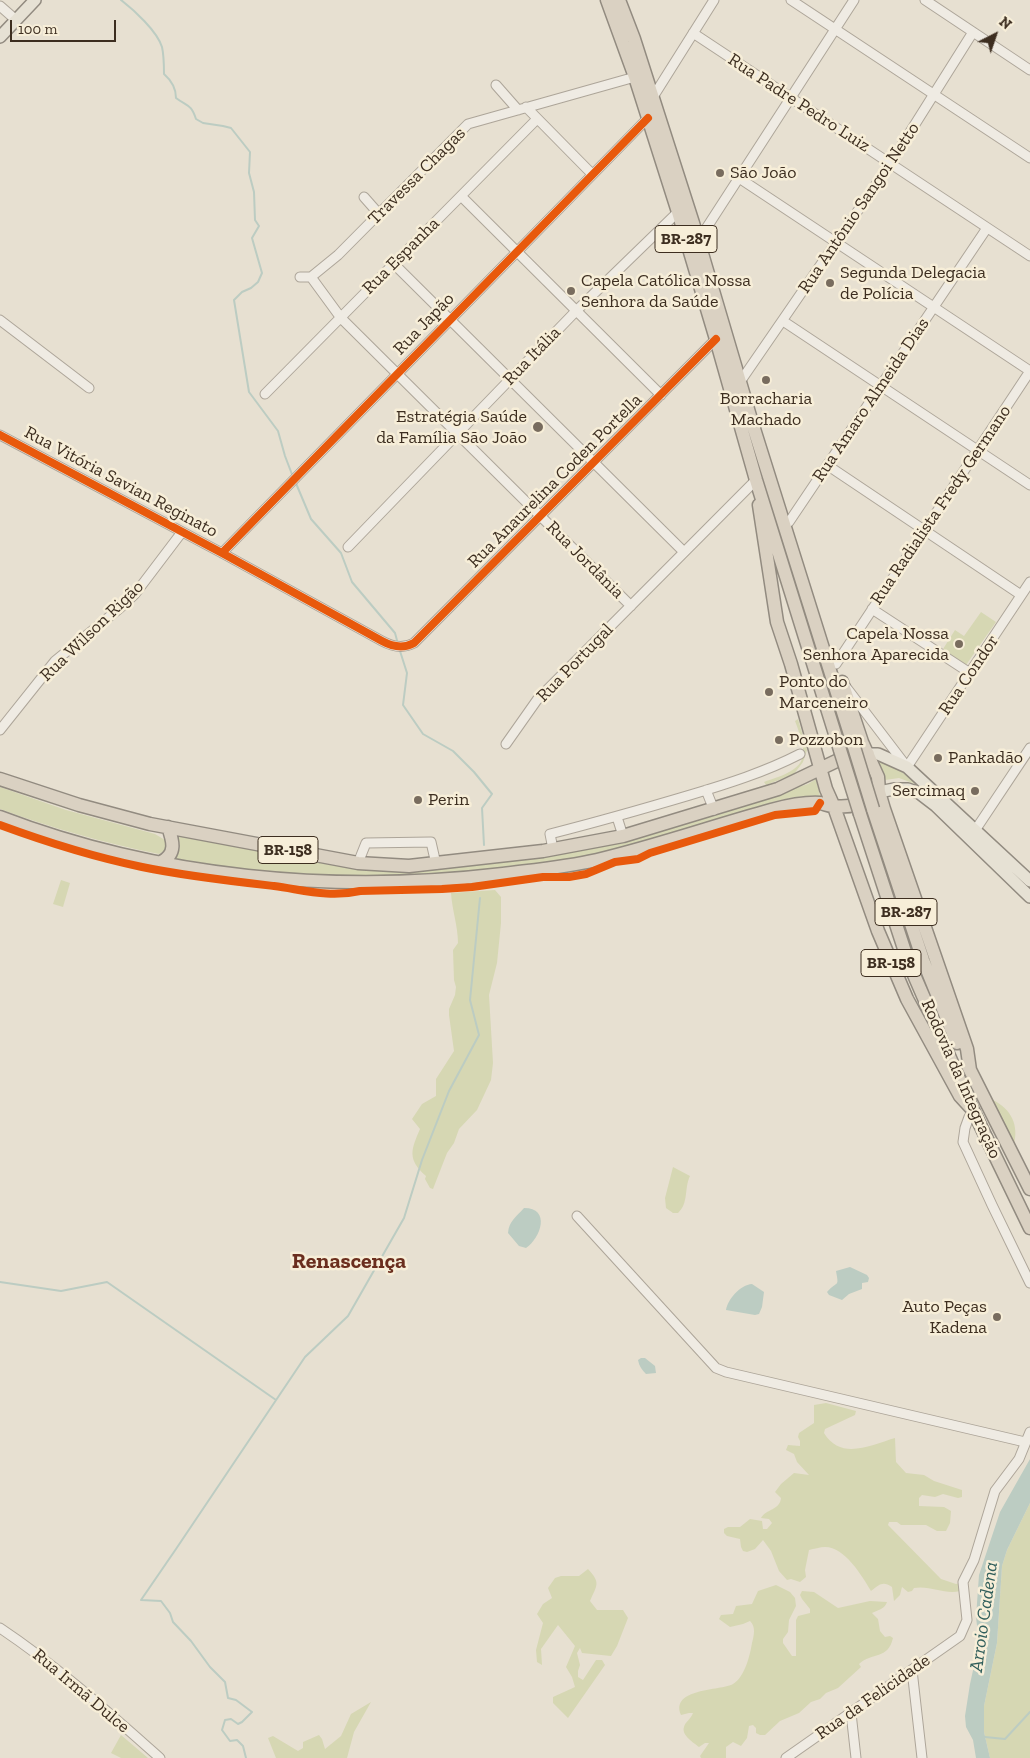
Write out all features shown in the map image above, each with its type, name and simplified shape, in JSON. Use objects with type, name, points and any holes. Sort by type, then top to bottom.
[{"type":"highway","name":"BR-287","points":[[607,0],[635,77],[678,212],[756,480],[840,750],[866,812]]},
{"type":"highway","name":"BR-287","points":[[619,0],[653,96],[854,747],[866,812]]},
{"type":"highway","name":"BR-287","points":[[766,466],[773,476],[862,742],[868,754]]},
{"type":"highway","name":"BR-287","points":[[756,480],[762,532],[778,622],[826,788],[834,806]]},
{"type":"highway","name":"BR-158","points":[[0,778],[32,790],[118,816],[358,863],[387,866],[436,864],[553,849],[623,836],[778,790],[849,755],[868,754],[878,777],[879,792],[967,1050],[970,1070]]},
{"type":"highway","points":[[834,806],[860,804],[872,799],[879,792]]},
{"type":"highway","name":"BR-158","points":[[0,817],[56,837],[203,871],[328,882],[403,882],[472,878],[532,871],[595,860],[796,804],[820,803],[834,806],[878,931],[907,999],[960,1096],[973,1111]]},
{"type":"highway","name":"Rodovia da Integração","points":[[866,812],[944,1014],[1030,1189]]},
{"type":"highway","name":"Rodovia da Integração","points":[[866,812],[908,961],[973,1111],[1030,1228]]},
{"type":"highway","points":[[161,862],[168,859],[173,846],[168,827]]},
{"type":"main road","points":[[0,37],[35,0]]},
{"type":"main road","points":[[868,754],[878,754],[907,767],[1030,881]]},
{"type":"main road","points":[[879,792],[894,789],[908,789],[919,792],[936,806],[1030,897]]},
{"type":"street","points":[[653,96],[714,0]]},
{"type":"street","points":[[791,0],[1030,158]]},
{"type":"street","points":[[698,241],[854,0]]},
{"type":"street","points":[[925,0],[1030,70]]},
{"type":"street","points":[[0,6],[16,20]]},
{"type":"street","name":"Rua Antônio Sangoi Netto","points":[[740,382],[890,164],[973,32]]},
{"type":"street","name":"Rua Padre Pedro Luiz","points":[[693,33],[1030,256]]},
{"type":"street","name":"Travessa Chagas","points":[[311,277],[338,255],[468,124],[635,77]]},
{"type":"street","points":[[496,85],[522,109],[537,119],[592,174]]},
{"type":"street","name":"Rua Japão","points":[[222,553],[648,118]]},
{"type":"street","name":"Rua Espanha","points":[[265,394],[537,119]]},
{"type":"street","points":[[739,178],[1030,371]]},
{"type":"street","points":[[461,196],[661,395]]},
{"type":"street","points":[[364,197],[379,214]]},
{"type":"street","name":"Rua Itália","points":[[348,547],[576,310],[678,212]]},
{"type":"street","name":"Rua Amaro Almeida Dias","points":[[789,522],[987,228]]},
{"type":"street","points":[[394,264],[684,552]]},
{"type":"street","points":[[300,277],[311,277]]},
{"type":"street","name":"Rua Jordânia","points":[[311,277],[341,318],[631,606]]},
{"type":"street","points":[[0,320],[89,388]]},
{"type":"street","points":[[783,321],[1030,485]]},
{"type":"street","name":"Rua Anaurelina Coden Portella","points":[[410,645],[542,516],[716,339]]},
{"type":"street","name":"Rua Radialista Fredy Germano","points":[[836,664],[1030,371]]},
{"type":"street","name":"Rua Vitória Savian Reginato","points":[[0,435],[222,553],[382,641],[393,646],[410,645]]},
{"type":"street","points":[[827,465],[1021,595]]},
{"type":"street","name":"Rua Portugal","points":[[506,744],[537,700],[756,480]]},
{"type":"street","name":"Rua Wilson Rigão","points":[[0,730],[55,661],[135,594],[182,532]]},
{"type":"street","name":"Rua Condor","points":[[907,767],[1030,582]]},
{"type":"street","points":[[872,609],[970,673]]},
{"type":"street","points":[[843,683],[907,767]]},
{"type":"street","points":[[976,829],[1030,748]]},
{"type":"street","points":[[553,849],[550,834],[617,817],[706,790],[777,766],[800,754]]},
{"type":"street","points":[[706,790],[714,810]]},
{"type":"street","points":[[617,817],[623,836]]},
{"type":"street","points":[[358,863],[366,843],[431,842],[436,864]]},
{"type":"street","points":[[973,1111],[965,1128],[963,1142],[1030,1283]]},
{"type":"street","points":[[578,1216],[716,1368],[726,1372],[1025,1442],[1030,1432]]},
{"type":"street","name":"Rua da Felicidade","points":[[790,1757],[960,1636],[966,1620],[963,1582],[974,1560],[995,1491],[1018,1460],[1025,1442]]},
{"type":"street","name":"Rua Irmã Dulce","points":[[0,1628],[22,1642],[97,1703],[160,1758]]},
{"type":"street","points":[[912,1670],[922,1758]]},
{"type":"street","points":[[851,1713],[856,1758]]},
{"type":"green space","points":[[981,612],[996,622],[966,665],[943,649],[955,630],[964,636]]},
{"type":"green space","points":[[798,719],[807,750],[803,762],[794,774],[766,785],[764,782],[791,771],[801,762],[803,748],[795,721]]},
{"type":"green space","points":[[878,761],[909,777],[918,785],[899,778],[885,780]]},
{"type":"green space","points":[[816,779],[820,796],[775,801],[616,849],[582,857],[513,868],[408,877],[338,878],[229,868],[173,860],[180,848],[176,835],[338,863],[509,861],[775,795],[808,784]]},
{"type":"green space","points":[[0,787],[66,810],[155,834],[165,840],[168,844],[167,849],[159,854],[118,845],[59,829],[0,809]]},
{"type":"green space","points":[[61,880],[70,883],[63,907],[53,904]]},
{"type":"green space","points":[[495,890],[501,897],[501,923],[497,963],[489,995],[493,1063],[491,1080],[477,1110],[459,1129],[433,1189],[430,1188],[425,1179],[426,1176],[413,1159],[414,1143],[420,1129],[412,1119],[422,1104],[436,1096],[436,1079],[454,1051],[449,1009],[455,995],[453,950],[458,943],[451,893]]},
{"type":"green space","points":[[993,1100],[1005,1108],[1012,1118],[1015,1130],[1014,1144]]},
{"type":"green space","points":[[673,1167],[690,1176],[684,1205],[678,1213],[673,1213],[666,1208],[665,1198]]},
{"type":"green space","points":[[826,1403],[856,1411],[855,1415],[825,1429],[824,1433],[831,1442],[839,1447],[857,1449],[895,1438],[896,1462],[906,1473],[924,1475],[934,1481],[962,1490],[962,1497],[958,1498],[943,1494],[935,1497],[922,1495],[919,1498],[919,1506],[944,1507],[951,1511],[950,1523],[946,1531],[937,1531],[926,1525],[901,1525],[897,1522],[889,1522],[888,1525],[941,1579],[956,1584],[960,1583],[960,1591],[949,1592],[920,1587],[908,1592],[902,1587],[900,1595],[894,1601],[892,1587],[881,1584],[871,1591],[858,1570],[846,1557],[832,1548],[825,1547],[809,1550],[805,1570],[806,1577],[800,1582],[791,1579],[787,1580],[779,1571],[771,1551],[763,1540],[755,1549],[747,1552],[743,1551],[740,1539],[727,1536],[724,1533],[724,1529],[740,1527],[750,1519],[762,1521],[763,1529],[767,1529],[772,1523],[769,1519],[761,1518],[780,1502],[781,1498],[775,1492],[781,1484],[794,1473],[809,1475],[797,1462],[794,1454],[786,1450],[788,1445],[800,1446],[799,1433],[814,1423],[814,1405]]},
{"type":"green space","points":[[1030,1503],[1030,1758],[990,1758],[984,1732],[984,1706],[997,1643],[1002,1566],[1007,1550]]},
{"type":"green space","points":[[588,1569],[596,1581],[596,1588],[590,1601],[597,1610],[623,1610],[628,1618],[611,1656],[582,1653],[580,1648],[577,1653],[580,1665],[578,1677],[583,1680],[596,1660],[602,1660],[605,1665],[568,1718],[553,1703],[553,1697],[575,1687],[566,1667],[575,1646],[558,1625],[541,1649],[542,1665],[537,1662],[536,1650],[543,1623],[537,1614],[543,1604],[552,1598],[548,1588],[555,1578],[579,1576]]},
{"type":"green space","points":[[776,1585],[790,1592],[795,1598],[796,1606],[789,1620],[788,1632],[783,1639],[783,1643],[792,1656],[796,1656],[796,1620],[798,1616],[810,1613],[810,1609],[800,1595],[802,1591],[814,1592],[838,1608],[870,1601],[887,1602],[883,1608],[872,1613],[878,1619],[880,1631],[885,1637],[890,1636],[893,1638],[891,1645],[883,1653],[864,1660],[859,1664],[861,1667],[838,1688],[811,1702],[799,1713],[780,1721],[765,1735],[756,1733],[756,1728],[753,1725],[749,1726],[747,1738],[741,1746],[733,1742],[726,1747],[726,1758],[701,1758],[700,1756],[709,1743],[699,1747],[686,1736],[684,1727],[693,1713],[681,1715],[680,1706],[689,1695],[733,1684],[741,1676],[750,1653],[754,1628],[750,1621],[730,1627],[719,1619],[721,1615],[733,1614],[736,1606],[752,1604],[758,1591]]},
{"type":"green space","points":[[371,1702],[354,1732],[347,1758],[276,1758],[268,1738],[273,1736],[298,1751],[303,1748],[303,1742],[319,1735],[325,1749],[341,1736],[351,1714]]},
{"type":"green space","points":[[121,1735],[148,1758],[121,1758],[111,1753]]},
{"type":"water","points":[[524,1208],[532,1209],[538,1213],[541,1224],[536,1238],[526,1248],[519,1246],[508,1233],[511,1222]]},
{"type":"water","points":[[850,1267],[867,1275],[869,1278],[868,1282],[862,1283],[862,1289],[849,1294],[842,1300],[829,1295],[827,1292],[837,1283],[836,1271]]},
{"type":"water","points":[[752,1284],[764,1292],[759,1314],[726,1310],[729,1301],[735,1293],[743,1287]]},
{"type":"water","points":[[641,1358],[645,1358],[655,1366],[656,1373],[646,1374],[638,1362]]},
{"type":"water","name":"Arroio Cadena","points":[[1030,1459],[1030,1503],[1007,1550],[1002,1566],[997,1643],[984,1706],[984,1732],[990,1758],[976,1758],[973,1740],[966,1727],[965,1716],[979,1643],[976,1617],[979,1575],[1000,1512]]},
{"type":"waterway","points":[[121,0],[144,21],[159,41],[162,47],[164,74],[173,85],[176,98],[189,106],[196,119],[203,123],[231,128],[250,152],[249,173],[254,192],[255,220],[259,226],[252,238],[262,273],[258,282],[242,292],[234,300],[249,392],[278,431],[293,477]]},
{"type":"waterway","points":[[295,481],[311,519],[341,553],[352,582],[395,633],[398,644]]},
{"type":"waterway","points":[[400,651],[407,673],[403,705],[423,734],[453,751],[492,794],[482,808],[484,845]]},
{"type":"waterway","points":[[246,1758],[243,1746],[237,1740],[230,1741],[222,1730],[225,1720],[231,1719],[238,1724],[252,1712],[236,1700],[228,1698],[225,1682],[210,1667],[191,1641],[173,1622],[170,1613],[161,1601],[141,1600],[305,1357],[348,1316],[404,1218],[422,1160],[449,1091],[479,1035],[470,1000],[480,898]]},
{"type":"waterway","points":[[0,1282],[61,1291],[107,1282],[276,1400]]},
{"type":"waterway","name":"Arroio Cadena","points":[[985,1737],[1005,1739],[1030,1712]]},
{"type":"cycle path","points":[[222,553],[648,118]]},
{"type":"cycle path","points":[[0,435],[222,553],[382,641],[390,645],[402,647],[414,643],[716,339]]},
{"type":"cycle path","points":[[0,825],[70,849],[142,867],[208,878],[317,893],[338,894],[360,891],[472,887],[543,877],[569,877],[586,874],[615,862],[638,859],[650,853],[775,815],[815,811],[820,803]]},
{"type":"place","name":"São João","points":[[720,173]]},
{"type":"place","name":"Segunda Delegacia de Polícia","points":[[830,283]]},
{"type":"place","name":"Capela Católica Nossa Senhora da Saúde","points":[[571,291]]},
{"type":"place","name":"Borracharia Machado","points":[[766,380]]},
{"type":"place","name":"Estratégia Saúde da Família São João","points":[[538,427]]},
{"type":"place","name":"Capela Nossa Senhora Aparecida","points":[[959,644]]},
{"type":"place","name":"Ponto do Marceneiro","points":[[769,692]]},
{"type":"place","name":"Pozzobon","points":[[779,740]]},
{"type":"place","name":"Pankadão","points":[[938,758]]},
{"type":"place","name":"Sercimaq","points":[[975,791]]},
{"type":"place","name":"Perin","points":[[418,800]]},
{"type":"place","name":"Auto Peças Kadena","points":[[997,1317]]},
{"type":"district","name":"Renascença","points":[[349,1262]]}]
